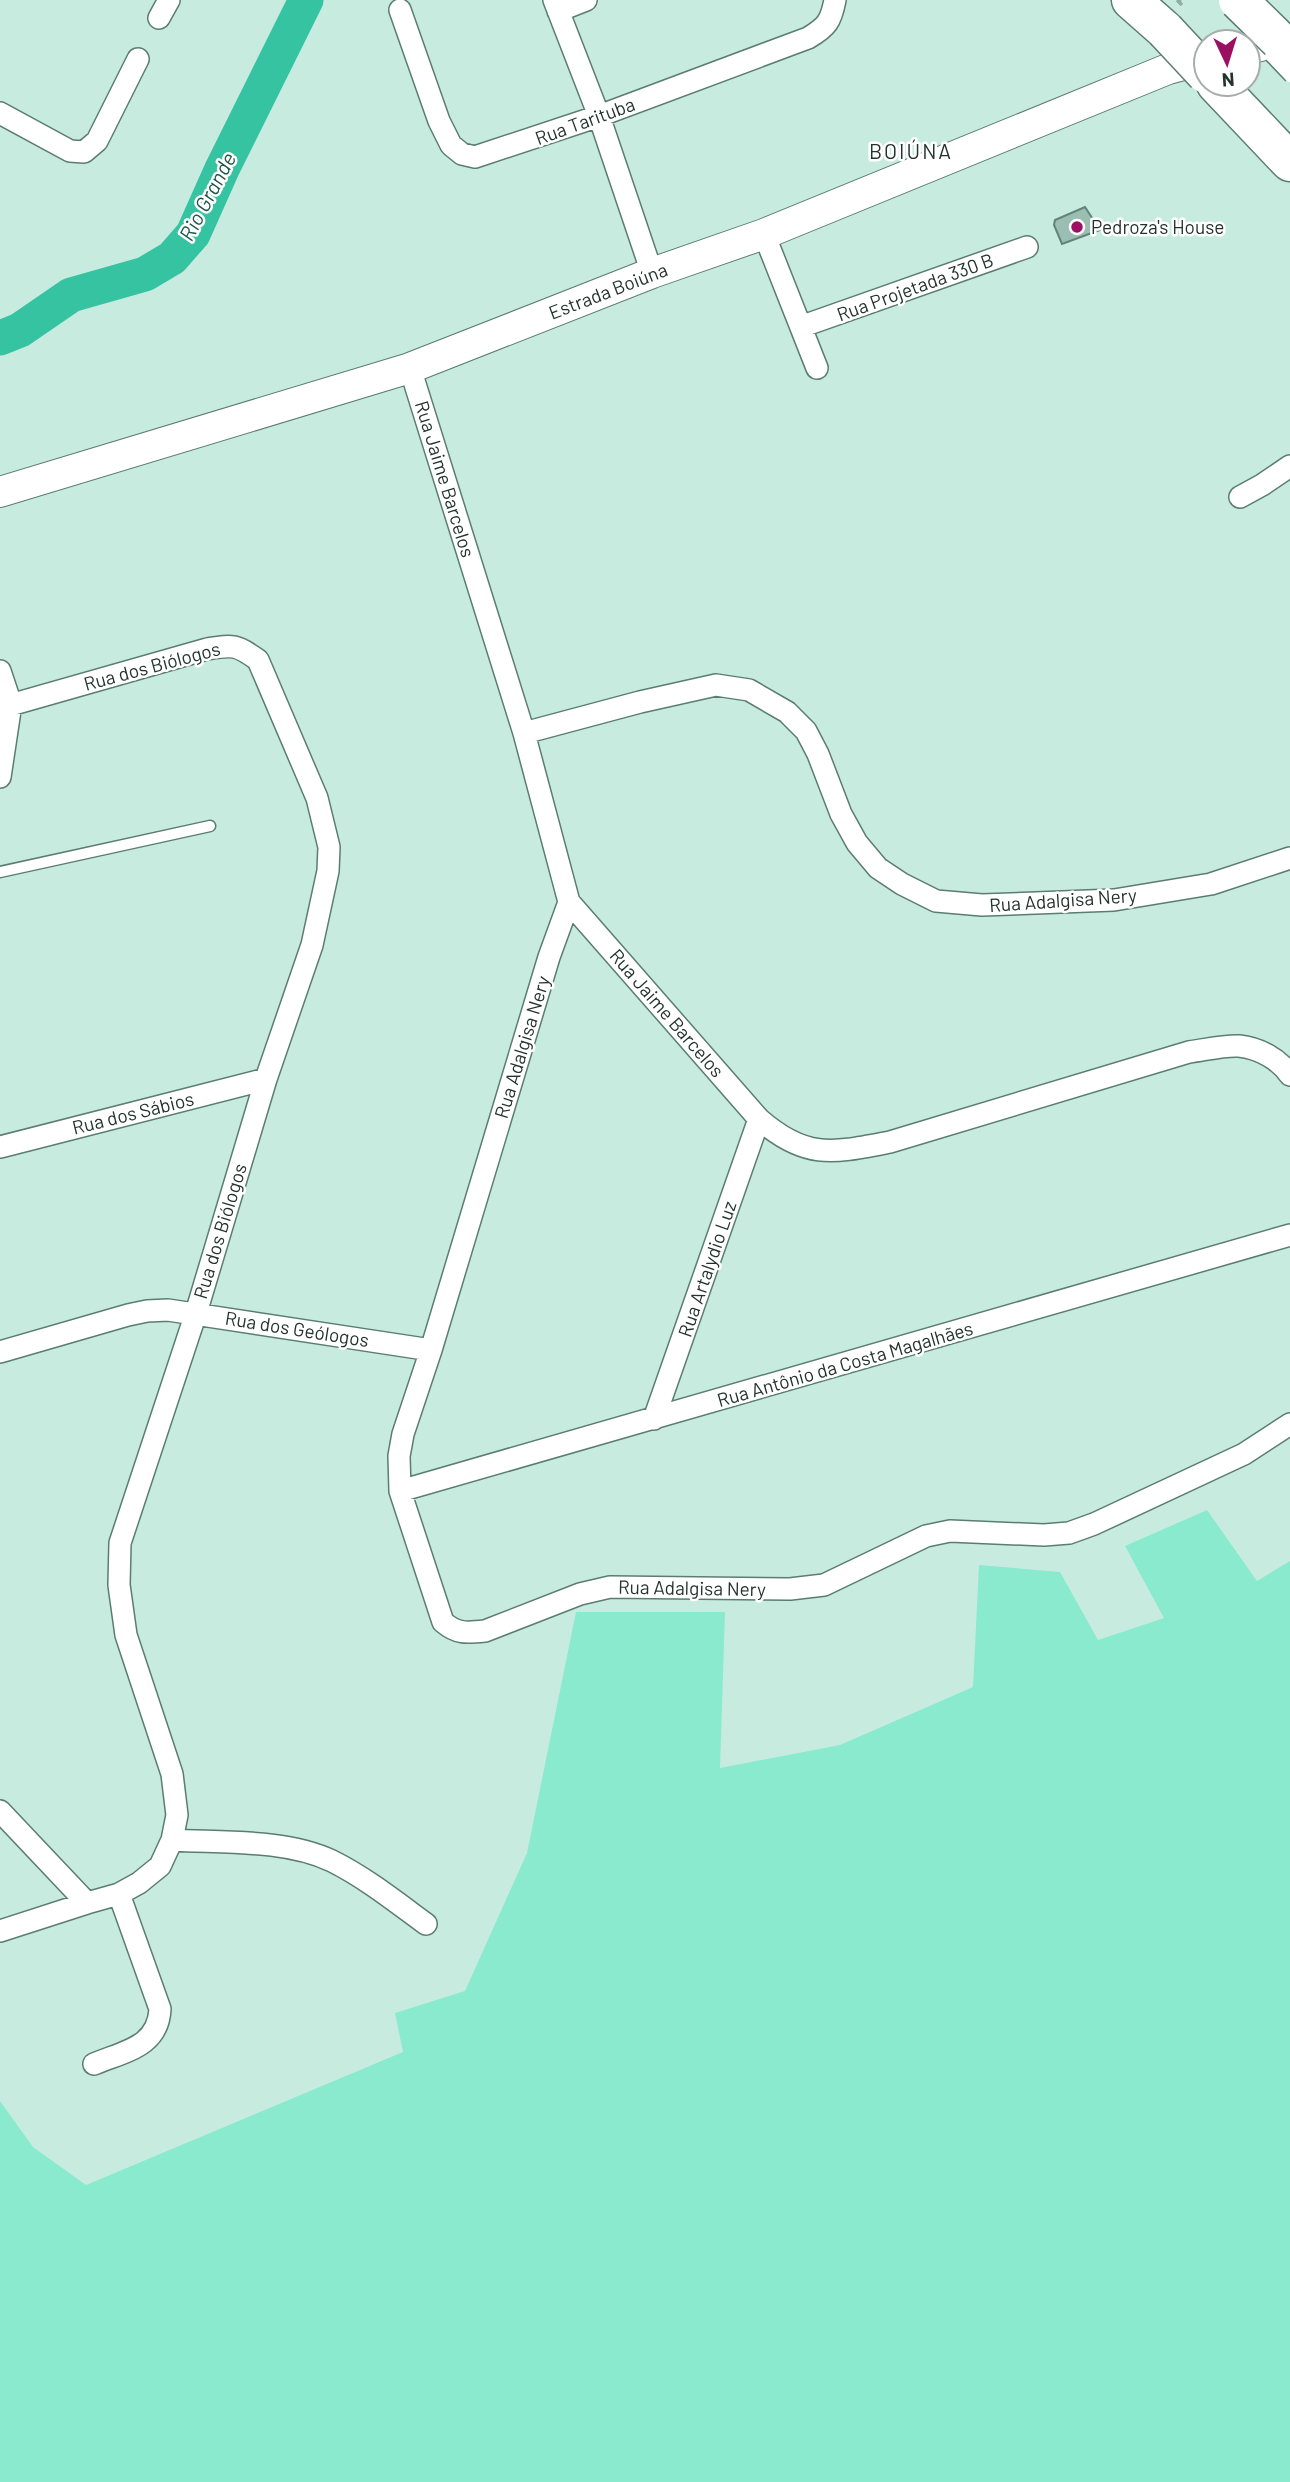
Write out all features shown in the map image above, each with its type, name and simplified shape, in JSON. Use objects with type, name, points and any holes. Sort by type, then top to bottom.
[{"type":"highway","points":[[1131,0],[1174,10],[1192,46]]},
{"type":"highway","points":[[1238,0],[1290,51]]},
{"type":"highway","points":[[1230,98],[1290,163]]},
{"type":"street","points":[[586,0],[556,6],[599,116],[652,273]]},
{"type":"street","name":"Rua Tarituba","points":[[400,10],[439,121],[451,145],[462,154],[475,157],[599,116],[808,38],[824,29],[832,15],[835,0]]},
{"type":"street","points":[[1262,43],[1290,39]]},
{"type":"street","points":[[0,113],[70,150],[84,152],[97,141],[138,59]]},
{"type":"street","name":"Estrada Boiúna","points":[[0,492],[410,368],[652,273],[764,234],[969,148],[1168,69],[1192,63]]},
{"type":"street","points":[[764,234],[803,326],[817,368]]},
{"type":"street","name":"Rua Projetada 330 B","points":[[803,326],[1027,247]]},
{"type":"street","name":"Rua Jaime Barcelos","points":[[410,368],[524,733],[569,902],[759,1118],[777,1135],[803,1147],[839,1152],[890,1142],[1189,1052],[1239,1046],[1264,1053],[1282,1063],[1290,1075]]},
{"type":"street","points":[[1240,497],[1290,466]]},
{"type":"street","name":"Rua dos Biólogos","points":[[0,1931],[119,1894],[160,1866],[172,1840],[177,1815],[172,1774],[126,1634],[119,1585],[120,1544],[195,1313],[266,1079],[312,945],[328,871],[329,847],[317,798],[258,660],[232,645],[208,649],[6,706]]},
{"type":"street","points":[[0,671],[6,706],[0,777]]},
{"type":"street","name":"Rua Adalgisa Nery","points":[[524,733],[716,685],[749,690],[787,712],[806,730],[841,814],[857,843],[878,868],[936,901],[982,905],[1114,900],[1210,884],[1290,858]]},
{"type":"street","name":"Rua Adalgisa Nery","points":[[569,902],[549,957],[431,1350],[403,1434],[399,1456],[400,1491],[443,1622],[453,1630],[485,1631],[580,1594],[610,1587],[790,1589],[824,1585],[926,1536],[950,1531],[1044,1535],[1069,1533],[1244,1454],[1290,1424]]},
{"type":"street","name":"Rua dos Sábios","points":[[0,1147],[266,1079]]},
{"type":"street","name":"Rua Artalydio Luz","points":[[654,1419],[759,1118]]},
{"type":"street","name":"Rua Antônio da Costa Magalhães","points":[[400,1491],[1290,1235]]},
{"type":"street","name":"Rua dos Geólogos","points":[[0,1352],[147,1311],[195,1313],[431,1350]]},
{"type":"street","points":[[0,1811],[87,1903]]},
{"type":"street","points":[[172,1840],[283,1847],[329,1860],[364,1879],[426,1924]]},
{"type":"street","points":[[94,2064],[148,2040],[159,2024],[160,2009],[119,1894]]},
{"type":"lane","points":[[1262,53],[1290,77]]},
{"type":"lane","points":[[0,872],[210,826]]},
{"type":"green space","points":[[1207,1510],[1257,1581],[1290,1561],[1290,2482],[0,2482],[0,2101],[33,2147],[86,2185],[403,2052],[395,2013],[465,1991],[527,1853],[576,1612],[725,1612],[720,1768],[840,1745],[973,1687],[979,1565],[1060,1572],[1098,1640],[1164,1618],[1125,1546]]},
{"type":"building","name":"Pedroza's House","points":[[1085,207],[1100,230],[1062,244],[1054,225],[1055,220]]},
{"type":"waterway","name":"Rio Grande","points":[[0,338],[20,330],[71,295],[145,274],[172,258],[193,234],[222,169],[306,0]]},
{"type":"place","name":"Pedroza's House","points":[[1077,227]]},
{"type":"district","name":"BOIÚNA","points":[[911,152]]}]
